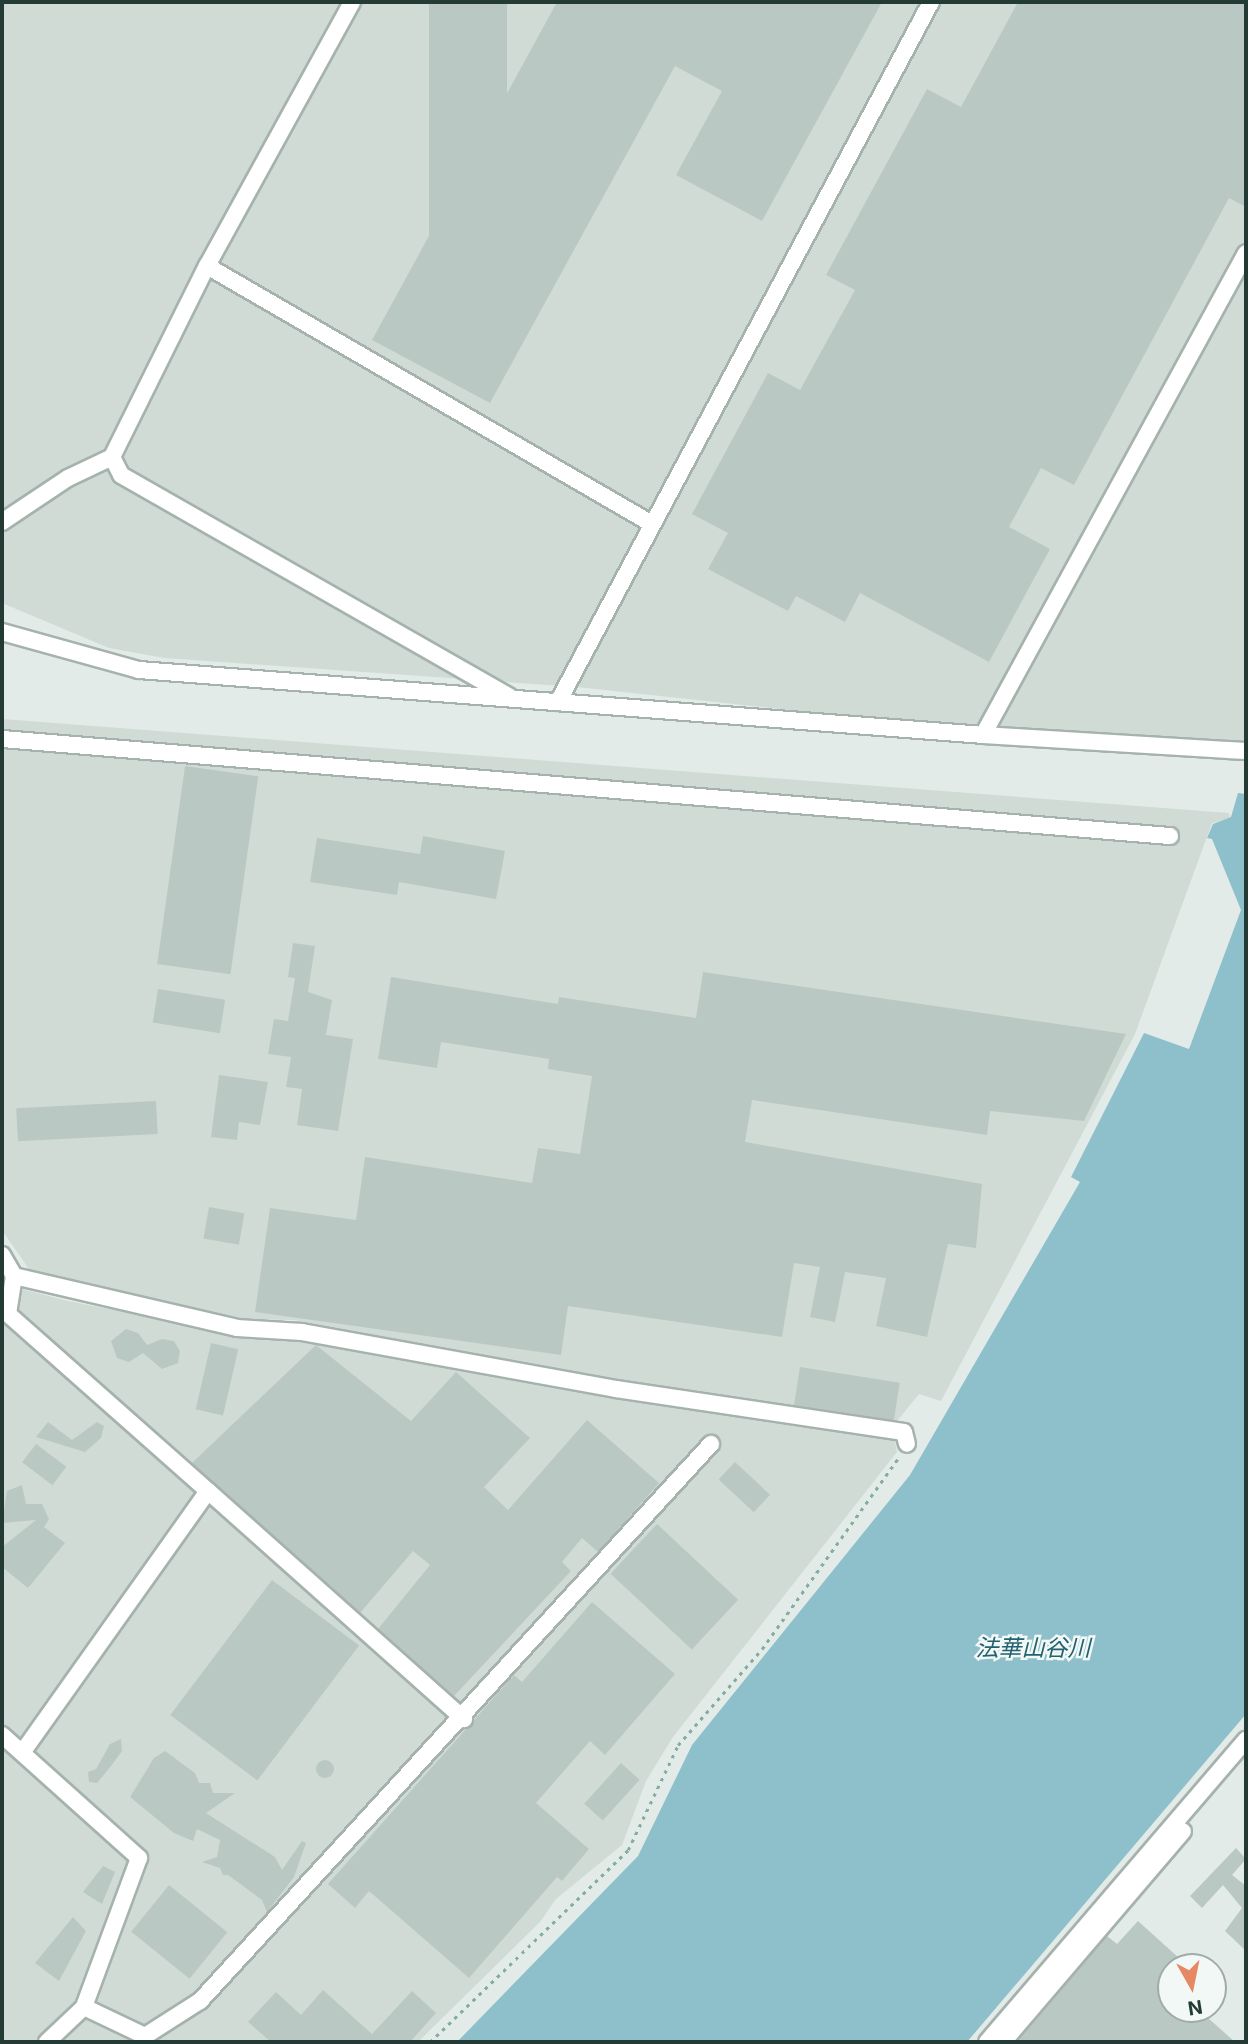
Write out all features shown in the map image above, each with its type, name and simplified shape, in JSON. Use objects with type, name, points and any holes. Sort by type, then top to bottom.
[{"type":"street","points":[[2,522],[68,478],[112,457],[207,266],[352,2]]},
{"type":"street","points":[[558,702],[931,2]]},
{"type":"street","points":[[983,735],[1246,253]]},
{"type":"street","points":[[207,266],[652,524]]},
{"type":"street","points":[[112,457],[121,475],[514,698]]},
{"type":"street","points":[[2,632],[139,670],[983,735],[1246,751]]},
{"type":"street","points":[[2,739],[1170,836]]},
{"type":"street","points":[[2,1255],[14,1276],[8,1314],[464,1719]]},
{"type":"street","points":[[14,1276],[237,1328],[302,1332],[616,1389],[904,1432],[907,1444]]},
{"type":"street","points":[[85,2007],[145,2036],[201,2001],[464,1719],[711,1444]]},
{"type":"street","points":[[23,1751],[208,1491]]},
{"type":"street","points":[[2,1735],[23,1751],[139,1858],[85,2007],[47,2042]]},
{"type":"street","points":[[987,2042],[1246,1740]]},
{"type":"street","points":[[1003,2042],[1246,1756]]},
{"type":"path","points":[[430,2042],[628,1850],[678,1745],[762,1649],[858,1520],[907,1444]]},
{"type":"shaded area","points":[[2,2],[1246,2],[1246,759],[577,687],[164,658],[109,648],[2,603]]},
{"type":"shaded area","points":[[2,719],[1229,813],[1230,818],[1212,823],[1135,1034],[941,1401],[919,1394],[897,1421],[618,1381],[295,1320],[245,1319],[33,1275],[2,1230]]},
{"type":"shaded area","points":[[2,1273],[14,1287],[68,1301],[232,1333],[290,1334],[894,1437],[897,1452],[673,1737],[646,1781],[622,1845],[556,1899],[540,1922],[418,2042],[2,2042]]},
{"type":"water","name":"法華山谷川","points":[[1238,793],[1246,794],[1246,1714],[967,2042],[457,2042],[638,1856],[692,1745],[910,1475],[1080,1182],[1071,1177],[1144,1033],[1189,1049],[1241,910],[1212,839],[1207,838],[1213,824],[1231,817]]},
{"type":"building","points":[[429,2],[507,2],[507,321],[429,321]]},
{"type":"building","points":[[557,2],[882,2],[762,221],[676,175],[722,91],[675,66],[490,403],[372,340]]},
{"type":"building","points":[[1018,2],[1246,2],[1246,207],[1229,198],[1074,485],[1041,468],[1009,527],[1050,549],[989,662],[860,593],[845,622],[796,596],[788,611],[708,569],[728,533],[692,514],[768,373],[800,390],[855,290],[826,275],[927,89],[961,107]]},
{"type":"building","points":[[185,766],[258,776],[230,974],[157,964]]},
{"type":"building","points":[[423,836],[505,851],[496,899],[399,882],[397,895],[310,882],[317,838],[420,854]]},
{"type":"building","points":[[293,943],[315,946],[308,992],[332,1000],[326,1035],[353,1039],[338,1131],[297,1125],[302,1089],[286,1087],[291,1057],[268,1054],[274,1019],[288,1021],[295,978],[288,977]]},
{"type":"building","points":[[703,972],[1126,1034],[1084,1121],[990,1111],[987,1135],[752,1100],[745,1142],[982,1184],[976,1248],[948,1244],[927,1337],[876,1326],[886,1278],[845,1272],[835,1322],[810,1317],[820,1267],[794,1263],[782,1337],[568,1306],[561,1355],[255,1312],[270,1208],[356,1220],[365,1157],[532,1183],[538,1148],[580,1154],[592,1076],[548,1069],[549,1059],[441,1042],[437,1068],[378,1059],[391,977],[558,1004],[559,997],[696,1018]]},
{"type":"building","points":[[158,989],[225,1000],[220,1033],[153,1023]]},
{"type":"building","points":[[219,1075],[268,1082],[260,1125],[239,1122],[237,1140],[211,1137]]},
{"type":"building","points":[[156,1101],[158,1134],[18,1141],[16,1108]]},
{"type":"building","points":[[209,1207],[244,1213],[239,1245],[203,1239]]},
{"type":"building","points":[[126,1329],[138,1333],[147,1345],[162,1339],[174,1341],[180,1351],[178,1363],[162,1369],[143,1353],[129,1362],[117,1358],[111,1341]]},
{"type":"building","points":[[211,1343],[238,1349],[223,1416],[196,1409]]},
{"type":"building","points":[[316,1345],[411,1421],[456,1372],[530,1438],[484,1487],[508,1510],[587,1420],[659,1483],[598,1552],[582,1538],[562,1562],[571,1571],[454,1696],[378,1629],[430,1565],[413,1551],[360,1613],[192,1463]]},
{"type":"building","points":[[800,1367],[900,1383],[894,1421],[794,1406]]},
{"type":"building","points":[[48,1422],[72,1440],[97,1422],[104,1426],[101,1438],[85,1452],[36,1437]]},
{"type":"building","points":[[36,1444],[66,1467],[53,1485],[22,1462]]},
{"type":"building","points":[[735,1462],[770,1495],[754,1512],[719,1480]]},
{"type":"building","points":[[22,1485],[26,1504],[42,1504],[49,1519],[44,1527],[65,1543],[28,1588],[2,1567],[2,1547],[36,1520],[2,1523],[7,1491]]},
{"type":"building","points":[[657,1524],[738,1600],[692,1649],[611,1574]]},
{"type":"building","points":[[272,1580],[359,1646],[257,1781],[170,1715]]},
{"type":"building","points":[[592,1602],[675,1674],[605,1755],[590,1741],[536,1803],[589,1849],[562,1881],[557,1877],[469,1978],[369,1891],[355,1908],[328,1884],[514,1675],[522,1682]]},
{"type":"building","points":[[121,1739],[122,1751],[111,1766],[97,1783],[89,1782],[88,1772],[96,1769],[110,1744]]},
{"type":"building","points":[[165,1751],[195,1773],[199,1783],[210,1783],[213,1793],[235,1793],[206,1813],[275,1857],[282,1870],[302,1841],[306,1843],[294,1877],[267,1912],[262,1900],[228,1875],[223,1875],[220,1868],[202,1862],[217,1857],[220,1840],[197,1829],[193,1841],[174,1833],[130,1797],[154,1758]]},
{"type":"building","points":[[321,1760],[329,1760],[334,1769],[332,1776],[321,1778],[316,1773],[316,1765]]},
{"type":"building","points":[[621,1763],[640,1780],[603,1821],[584,1804]]},
{"type":"building","points":[[1236,1848],[1246,1859],[1232,1875],[1246,1886],[1246,1951],[1225,1931],[1242,1908],[1223,1885],[1202,1908],[1190,1896]]},
{"type":"building","points":[[103,1866],[115,1872],[102,1904],[83,1892]]},
{"type":"building","points":[[169,1885],[227,1932],[190,1979],[131,1932]]},
{"type":"building","points":[[73,1917],[86,1931],[59,1981],[35,1963]]},
{"type":"building","points":[[1138,1921],[1173,1953],[1157,1953],[1157,2023],[1214,2023],[1235,2042],[1017,2042],[1107,1936],[1117,1944]]},
{"type":"building","points":[[323,1990],[372,2034],[412,1991],[436,2013],[410,2042],[271,2042],[248,2022],[276,1992],[301,2015]]}]
